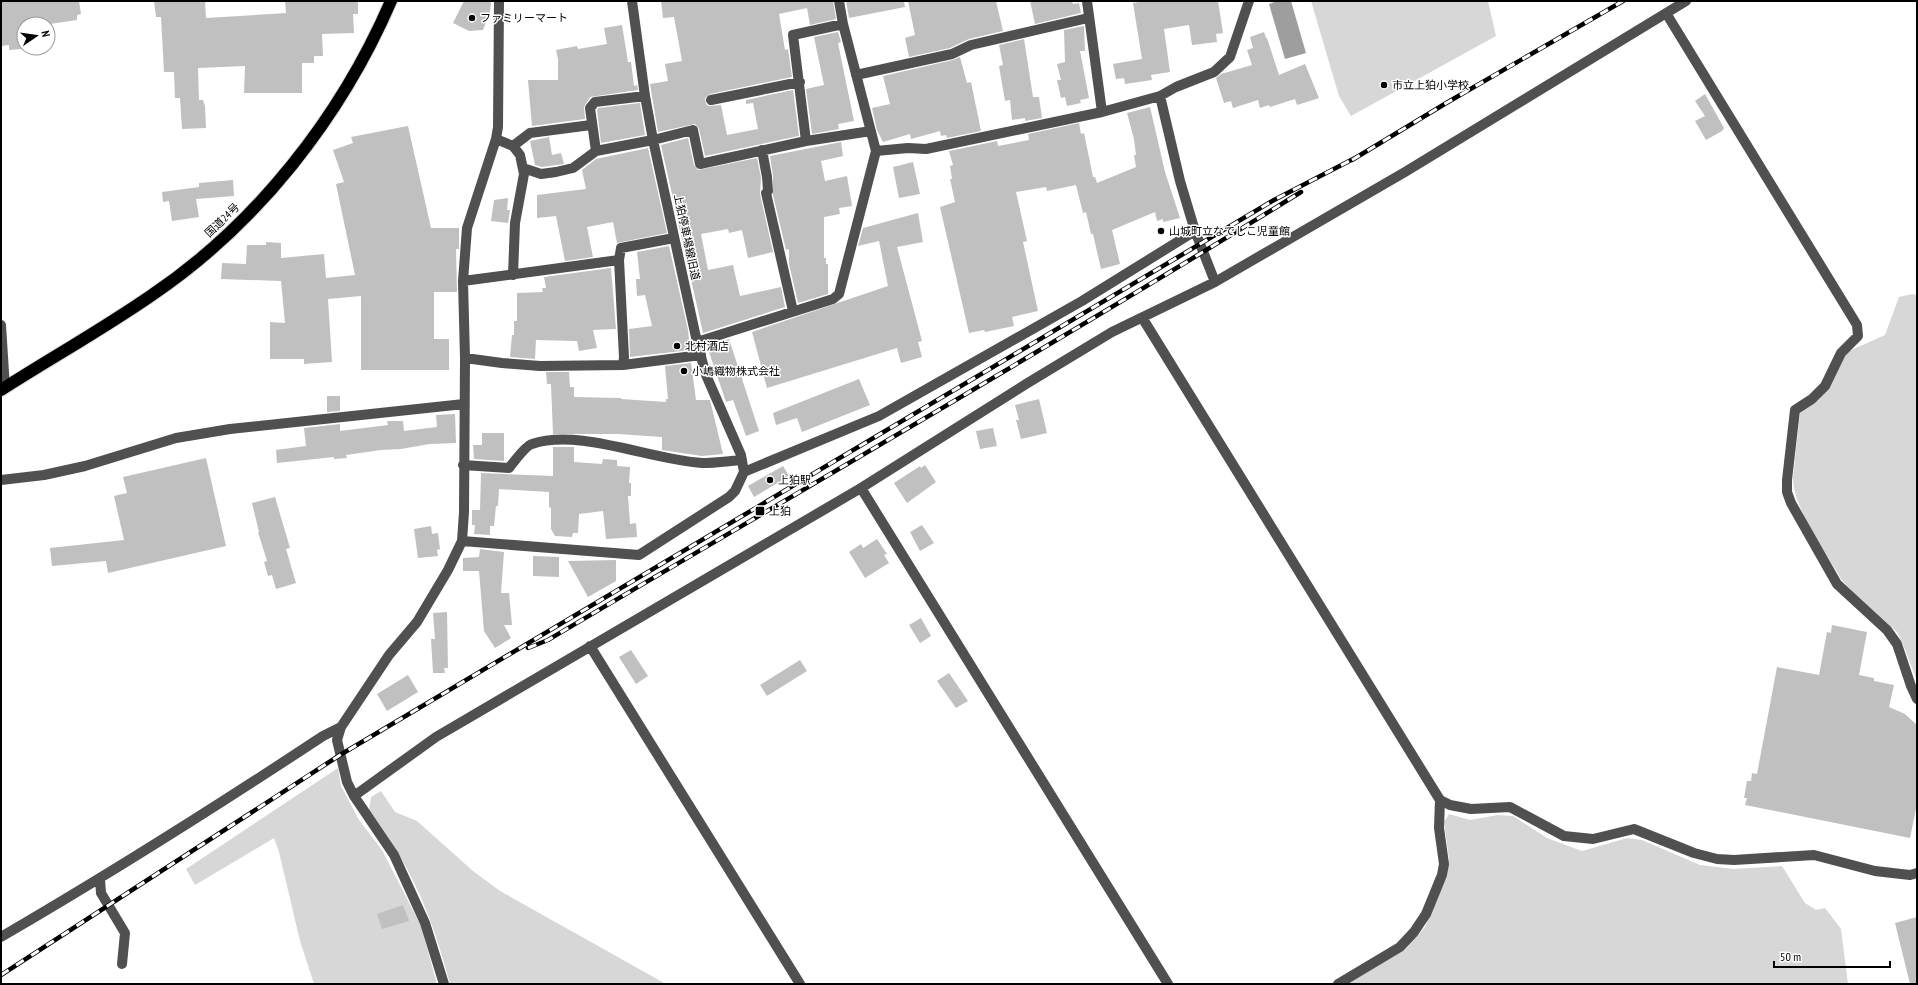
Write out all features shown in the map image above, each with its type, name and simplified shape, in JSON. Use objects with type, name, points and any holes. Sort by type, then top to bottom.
[{"type":"highway","name":"国道24号","points":[[3,389],[154,295],[188,269],[236,227],[292,165],[334,108],[372,43],[391,1]]},
{"type":"street","points":[[444,984],[425,923],[394,855],[354,796],[347,782],[337,740],[341,726],[388,655],[417,622],[448,570],[462,541],[465,358],[463,281],[467,228],[496,139],[498,127],[499,1]]},
{"type":"street","name":"上狛停車場線旧道","points":[[632,1],[645,96],[653,140],[701,355],[706,375],[742,460],[744,472]]},
{"type":"street","points":[[698,342],[833,299],[840,294],[876,151],[843,24],[839,1]]},
{"type":"street","points":[[1087,1],[1088,18],[1102,112]]},
{"type":"street","points":[[876,151],[908,148],[926,149],[1102,112],[1160,96],[1176,87],[1214,72],[1226,62],[1230,57],[1249,1]]},
{"type":"street","points":[[354,796],[436,737],[860,488],[1112,332],[1143,319],[1171,302],[1215,282],[1405,172],[1686,1]]},
{"type":"street","points":[[1666,13],[1857,326],[1858,336],[1841,353],[1825,386],[1812,399],[1795,410],[1786,480],[1787,492],[1791,503],[1837,584],[1887,630],[1898,644],[1911,686],[1917,699]]},
{"type":"street","points":[[856,75],[952,54],[971,45],[1088,18]]},
{"type":"street","points":[[806,141],[799,86],[800,82],[793,35],[843,24]]},
{"type":"street","points":[[710,100],[800,82]]},
{"type":"street","points":[[596,151],[591,124],[590,108],[595,102],[645,96]]},
{"type":"street","points":[[1160,96],[1180,181],[1195,231],[1215,282]]},
{"type":"street","points":[[513,146],[530,133],[591,124]]},
{"type":"street","points":[[523,168],[541,174],[556,172],[573,168],[596,151],[653,140],[693,130],[700,164],[806,141],[871,132]]},
{"type":"street","points":[[496,139],[513,146],[520,155],[524,174],[515,223],[513,275]]},
{"type":"street","points":[[762,150],[767,177],[768,191],[766,193],[793,311]]},
{"type":"street","points":[[462,541],[639,555],[729,496],[735,491],[744,472],[879,416],[1082,301],[1195,231]]},
{"type":"street","points":[[623,365],[624,356],[619,260],[621,248],[674,238]]},
{"type":"street","points":[[463,281],[619,260]]},
{"type":"street","points":[[1143,319],[1440,800],[1450,806],[1471,809],[1510,807],[1564,836],[1594,839],[1634,829],[1694,853],[1717,858],[1734,860],[1814,855],[1875,871],[1910,875],[1917,873]]},
{"type":"street","points":[[1,325],[3,389]]},
{"type":"street","points":[[465,358],[502,364],[540,366],[623,365],[701,355]]},
{"type":"street","points":[[1,480],[44,475],[85,466],[176,438],[238,428],[464,404]]},
{"type":"street","points":[[463,465],[509,468],[530,444],[554,439],[589,442],[656,456],[702,463],[742,460]]},
{"type":"street","points":[[860,488],[1168,984]]},
{"type":"street","points":[[590,646],[800,984]]},
{"type":"street","points":[[1,937],[100,880],[323,736],[341,726]]},
{"type":"street","points":[[1338,984],[1400,947],[1414,932],[1426,914],[1442,875],[1444,864],[1439,828],[1440,800]]},
{"type":"street","points":[[100,880],[101,893],[125,933],[122,964]]},
{"type":"shaded area","points":[[1277,1],[1291,1],[1306,53],[1285,59],[1269,4]]},
{"type":"shaded area","points":[[1311,1],[1488,1],[1496,36],[1351,116],[1339,96]]},
{"type":"shaded area","points":[[1912,294],[1917,295],[1917,681],[1897,632],[1841,579],[1811,530],[1798,503],[1794,490],[1793,478],[1800,413],[1819,400],[1829,387],[1847,352],[1885,335],[1899,297]]},
{"type":"shaded area","points":[[338,768],[341,786],[359,820],[382,850],[421,926],[437,984],[314,984],[300,941],[279,852],[274,838],[195,885],[186,869]]},
{"type":"shaded area","points":[[381,791],[395,812],[417,821],[473,871],[500,891],[666,984],[450,984],[435,934],[415,884],[395,847],[369,810],[371,797]]},
{"type":"shaded area","points":[[1449,814],[1470,820],[1498,815],[1513,816],[1547,838],[1582,851],[1627,838],[1642,840],[1700,865],[1734,869],[1782,866],[1805,903],[1816,910],[1825,908],[1841,929],[1848,984],[1346,984],[1405,950],[1425,927],[1447,877],[1449,859],[1444,822]]},
{"type":"building","points":[[1,1],[79,1],[81,14],[77,15],[77,20],[56,23],[56,16],[16,16],[16,49],[9,50],[9,45],[1,46]]},
{"type":"building","points":[[154,1],[205,1],[206,18],[286,13],[285,1],[358,1],[358,14],[353,14],[354,33],[322,34],[323,56],[314,56],[314,63],[302,63],[302,93],[244,93],[245,66],[198,68],[199,100],[203,100],[205,106],[206,128],[182,129],[180,98],[175,98],[174,72],[164,72],[161,17],[156,17]]},
{"type":"building","name":"ファミリーマート","points":[[464,1],[491,1],[490,12],[483,30],[469,31],[453,23]]},
{"type":"building","points":[[661,1],[833,1],[836,19],[810,25],[807,8],[779,14],[785,50],[788,49],[792,77],[710,94],[705,98],[706,104],[709,106],[721,105],[727,135],[758,129],[753,103],[746,104],[746,100],[793,90],[799,136],[705,156],[699,129],[695,124],[658,132],[650,84],[668,81],[665,64],[682,61],[674,17],[663,18]]},
{"type":"building","points":[[846,1],[904,1],[905,7],[849,18]]},
{"type":"building","points":[[908,1],[996,1],[1003,31],[969,39],[950,48],[909,57],[905,38],[915,35]]},
{"type":"building","points":[[1030,1],[1072,1],[1073,4],[1079,3],[1081,13],[1035,24]]},
{"type":"building","points":[[1146,1],[1218,1],[1223,33],[1216,34],[1217,42],[1192,45],[1189,25],[1164,29],[1170,72],[1151,75],[1152,80],[1125,84],[1124,78],[1116,79],[1113,64],[1142,59],[1133,3]]},
{"type":"building","points":[[622,25],[628,62],[631,62],[634,86],[637,85],[638,90],[590,97],[584,107],[585,119],[532,126],[528,80],[558,80],[558,59],[556,50],[577,46],[578,49],[607,44],[604,28]]},
{"type":"building","points":[[1084,26],[1085,51],[1080,51],[1089,98],[1080,100],[1081,103],[1067,106],[1065,97],[1061,98],[1057,80],[1061,80],[1057,64],[1065,62],[1064,30]]},
{"type":"building","points":[[838,32],[841,42],[838,43],[854,121],[838,124],[839,129],[812,134],[806,89],[824,85],[814,37]]},
{"type":"building","points":[[1264,32],[1279,75],[1305,64],[1319,98],[1297,105],[1295,99],[1270,107],[1269,105],[1260,108],[1258,100],[1233,108],[1231,101],[1224,103],[1216,78],[1221,74],[1252,65],[1247,50],[1253,48],[1250,37]]},
{"type":"building","points":[[1024,39],[1033,97],[1039,97],[1042,118],[1025,121],[1025,118],[1012,120],[1010,100],[1005,101],[999,66],[1003,65],[999,45]]},
{"type":"building","points":[[960,57],[967,83],[971,82],[981,131],[947,138],[946,135],[941,136],[940,131],[911,139],[910,134],[883,142],[877,130],[872,108],[890,104],[883,76],[953,60]]},
{"type":"building","points":[[1705,94],[1724,128],[1722,131],[1706,140],[1695,121],[1705,116],[1695,101]]},
{"type":"building","points":[[640,103],[645,135],[601,143],[598,108]]},
{"type":"building","points":[[1150,107],[1165,172],[1180,218],[1163,222],[1163,219],[1157,221],[1155,212],[1112,230],[1120,264],[1101,269],[1093,234],[1091,234],[1086,212],[1083,213],[1076,185],[1047,191],[1046,187],[1016,192],[1027,241],[1023,242],[1038,311],[1012,317],[1014,326],[985,332],[984,330],[969,333],[940,207],[955,202],[950,179],[952,179],[950,166],[953,165],[949,151],[997,141],[998,146],[1029,140],[1028,134],[1079,123],[1081,134],[1084,133],[1093,177],[1095,177],[1097,183],[1136,167],[1134,139],[1127,113]]},
{"type":"building","points":[[408,126],[431,228],[459,228],[459,249],[456,249],[457,292],[434,292],[434,339],[449,339],[449,370],[361,370],[361,296],[328,299],[332,362],[304,364],[304,359],[270,359],[270,322],[285,323],[281,281],[221,279],[222,263],[246,264],[247,245],[266,245],[266,242],[281,243],[281,258],[324,254],[326,278],[355,275],[336,184],[344,182],[333,150],[353,143],[351,137]]},
{"type":"building","points":[[549,137],[552,155],[561,153],[564,164],[542,167],[535,165],[530,141]]},
{"type":"building","points":[[688,138],[694,165],[698,170],[757,158],[761,178],[760,194],[773,252],[748,258],[742,230],[729,233],[728,229],[701,234],[708,270],[733,265],[740,296],[781,287],[785,307],[703,333],[661,145]]},
{"type":"building","points":[[841,142],[843,156],[821,161],[825,181],[847,176],[852,206],[839,208],[840,214],[824,217],[824,258],[826,258],[826,264],[828,264],[828,294],[798,303],[789,264],[789,249],[786,250],[773,195],[773,176],[770,156]]},
{"type":"building","points":[[648,148],[667,233],[617,243],[613,222],[587,227],[593,257],[565,261],[556,216],[537,218],[537,195],[586,189],[582,170],[596,159]]},
{"type":"building","points":[[913,162],[920,194],[899,198],[893,167]]},
{"type":"building","points":[[233,180],[234,196],[196,199],[199,217],[172,221],[169,201],[163,202],[162,192],[199,187],[199,183]]},
{"type":"building","points":[[508,198],[507,210],[510,210],[508,223],[491,221],[494,200]]},
{"type":"building","points":[[918,213],[923,242],[897,247],[922,341],[918,342],[922,357],[901,363],[897,348],[767,388],[752,332],[888,286],[879,241],[858,246],[863,228]]},
{"type":"building","points":[[669,246],[688,330],[690,350],[630,357],[629,329],[652,326],[645,295],[637,296],[636,279],[640,279],[637,252]]},
{"type":"building","points":[[611,268],[616,329],[593,330],[597,348],[579,351],[577,341],[536,340],[535,359],[510,357],[512,335],[514,335],[514,321],[517,321],[517,293],[543,292],[542,288],[546,288],[544,277]]},
{"type":"building","points":[[729,339],[759,431],[746,436],[733,400],[726,402],[707,346]]},
{"type":"building","points":[[691,363],[696,400],[710,400],[723,454],[702,456],[662,450],[662,437],[618,434],[553,434],[551,384],[547,384],[546,372],[569,372],[570,387],[574,387],[574,397],[621,398],[666,402],[666,399],[668,399],[665,366]]},
{"type":"building","points":[[859,379],[870,405],[802,432],[797,418],[776,425],[773,413]]},
{"type":"building","points":[[327,396],[340,396],[340,411],[327,412]]},
{"type":"building","points":[[1039,399],[1047,433],[1021,439],[1016,420],[1019,420],[1015,405]]},
{"type":"building","points":[[455,414],[456,443],[430,444],[401,449],[381,450],[346,455],[347,458],[334,459],[334,457],[277,463],[276,450],[306,446],[304,428],[340,424],[340,431],[388,425],[387,421],[403,421],[404,431],[437,427],[436,415]]},
{"type":"building","points":[[993,428],[997,446],[980,449],[976,431]]},
{"type":"building","points":[[482,433],[504,433],[504,461],[474,459],[473,445],[482,445]]},
{"type":"building","points":[[553,447],[574,447],[574,462],[602,464],[603,459],[617,460],[617,466],[630,467],[629,483],[631,483],[631,496],[628,496],[630,524],[636,523],[637,537],[606,539],[603,511],[579,514],[578,533],[573,533],[572,537],[555,536],[551,529],[549,492],[499,489],[498,506],[496,506],[494,526],[490,526],[490,535],[474,534],[475,525],[472,525],[472,510],[480,510],[481,473],[553,476]]},
{"type":"building","points":[[206,458],[226,546],[108,573],[106,561],[52,566],[50,548],[124,540],[114,496],[127,493],[123,477]]},
{"type":"building","points":[[925,465],[936,482],[907,503],[894,483],[920,466],[921,468]]},
{"type":"building","name":"上狛駅","points":[[783,466],[789,476],[754,497],[748,486]]},
{"type":"building","points":[[275,497],[290,548],[286,549],[296,583],[276,589],[272,575],[268,576],[264,562],[267,561],[258,532],[252,503]]},
{"type":"building","points":[[922,525],[934,543],[920,551],[910,532]]},
{"type":"building","points":[[431,526],[432,534],[438,533],[440,549],[437,550],[438,556],[418,558],[414,529]]},
{"type":"building","points":[[877,539],[887,554],[884,555],[889,563],[865,578],[849,552],[861,544],[863,548]]},
{"type":"building","points":[[480,549],[504,552],[501,593],[509,593],[512,625],[504,625],[511,638],[495,648],[484,631],[479,571],[463,571],[463,558],[479,557]]},
{"type":"building","points":[[533,556],[559,557],[559,577],[533,576]]},
{"type":"building","points":[[616,560],[616,581],[588,597],[568,561]]},
{"type":"building","points":[[447,612],[448,668],[444,668],[445,673],[433,673],[431,639],[435,639],[433,613]]},
{"type":"building","points":[[921,618],[931,636],[920,643],[909,625]]},
{"type":"building","points":[[1832,625],[1867,632],[1859,675],[1874,678],[1874,681],[1894,685],[1889,707],[1905,714],[1917,725],[1917,809],[1910,838],[1745,805],[1747,798],[1744,798],[1747,781],[1751,781],[1752,773],[1757,774],[1777,667],[1819,675],[1827,632],[1831,633]]},
{"type":"building","points":[[631,650],[648,676],[636,684],[619,657]]},
{"type":"building","points":[[800,660],[807,671],[767,696],[760,685]]},
{"type":"building","points":[[949,673],[968,701],[956,708],[937,681]]},
{"type":"building","points":[[408,675],[418,692],[387,711],[377,694]]},
{"type":"building","points":[[403,905],[409,921],[382,929],[377,914]]},
{"type":"building","points":[[1917,917],[1917,984],[1910,984],[1895,923]]},
{"type":"railway","points":[[1352,160],[1448,102],[1623,1]]},
{"type":"railway","points":[[1,975],[340,755],[1274,200],[1357,157]]},
{"type":"railway","points":[[528,648],[548,640],[926,418],[1301,192]]},
{"type":"place","name":"ファミリーマート","points":[[472,18]]},
{"type":"place","name":"市立上狛小学校","points":[[1384,85]]},
{"type":"place","name":"山城町立なでしこ児童館","points":[[1161,231]]},
{"type":"place","name":"北村酒店","points":[[677,346]]},
{"type":"place","name":"小嶋織物株式会社","points":[[684,371]]},
{"type":"place","name":"上狛駅","points":[[770,480]]},
{"type":"place","name":"上狛","points":[[760,511]]}]
